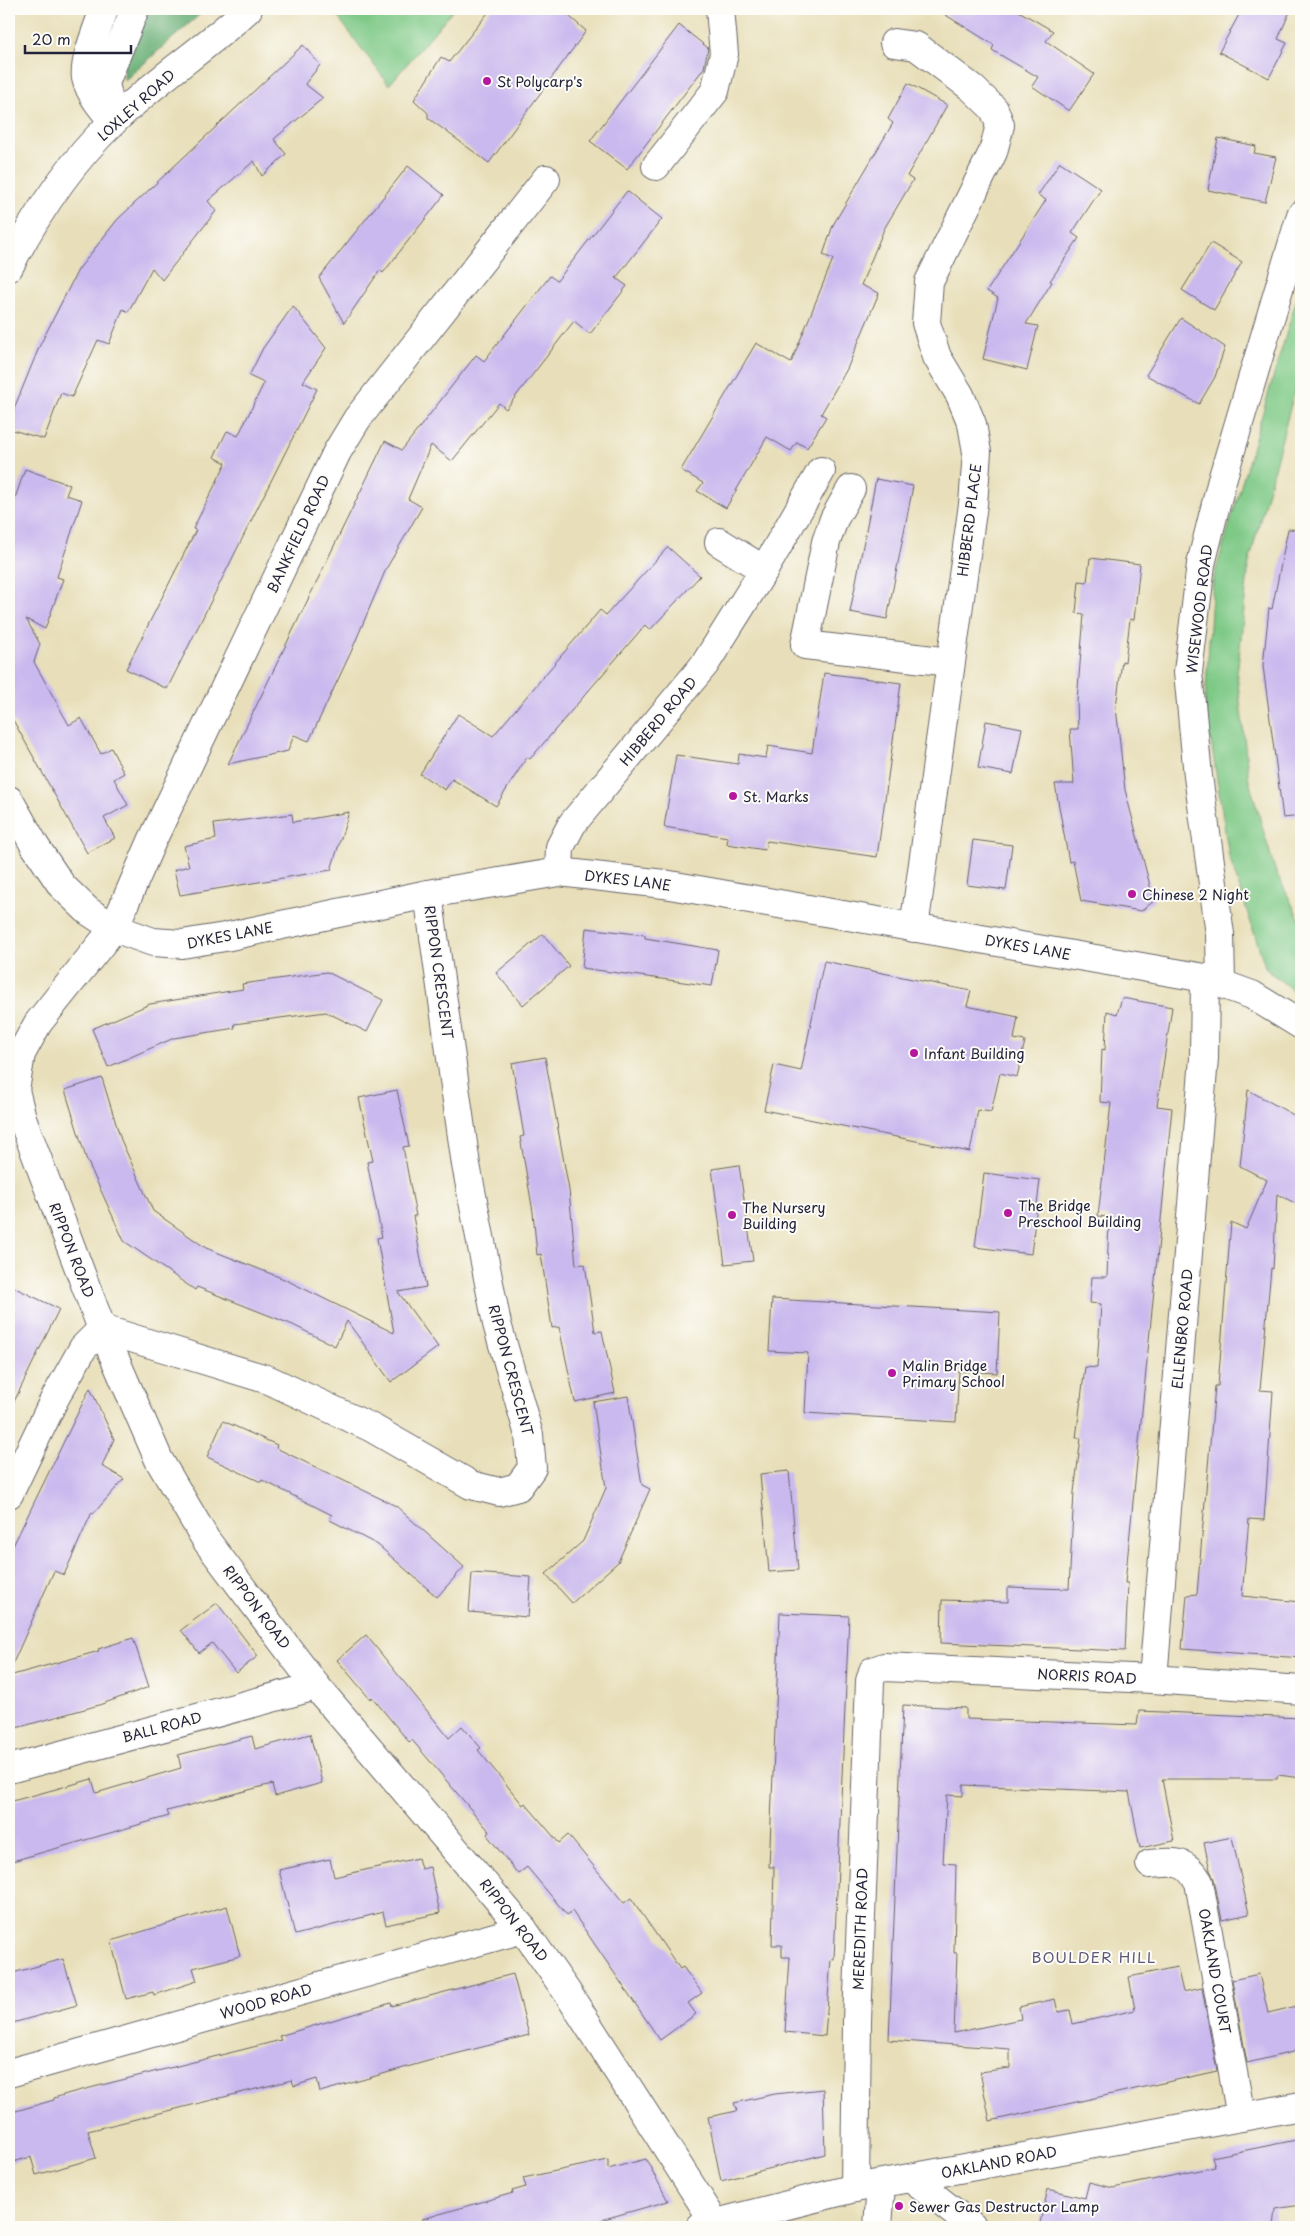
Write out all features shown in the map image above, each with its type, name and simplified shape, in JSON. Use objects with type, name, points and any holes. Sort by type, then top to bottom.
[{"type":"street","points":[[104,9],[85,75],[100,106],[113,121]]},
{"type":"street","points":[[113,121],[105,83],[135,9]]},
{"type":"street","name":"LOXLEY ROAD","points":[[9,267],[46,203],[79,159],[113,121],[248,9]]},
{"type":"street","points":[[656,166],[715,91],[724,54],[720,9]]},
{"type":"street","name":"HIBBERD PLACE","points":[[894,43],[916,46],[972,88],[994,109],[1000,125],[993,152],[929,282],[926,323],[937,357],[960,395],[972,424],[977,452],[973,504],[914,928]]},
{"type":"street","name":"BANKFIELD ROAD","points":[[114,928],[152,841],[347,436],[381,388],[546,179]]},
{"type":"street","name":"WISEWOOD ROAD","points":[[1213,981],[1220,934],[1198,776],[1188,672],[1201,564],[1222,480],[1301,215]]},
{"type":"street","name":"HIBBERD ROAD","points":[[559,872],[560,847],[572,824],[705,664],[764,570],[821,470]]},
{"type":"street","points":[[851,489],[834,520],[826,542],[805,645],[950,662]]},
{"type":"street","points":[[719,542],[764,570]]},
{"type":"street","name":"DYKES LANE","points":[[9,800],[34,846],[62,886],[88,911],[114,928],[153,942],[182,944],[428,894],[559,872],[664,884],[1213,981],[1252,995],[1301,1025]]},
{"type":"street","name":"RIPPON CRESCENT","points":[[102,1329],[269,1380],[372,1428],[470,1485],[499,1492],[518,1487],[532,1468],[529,1435],[497,1324],[466,1165],[428,894]]},
{"type":"street","name":"RIPPON ROAD","points":[[114,928],[38,1023],[21,1054],[15,1090],[22,1118],[102,1329],[159,1460],[206,1540],[316,1686],[523,1929],[567,1992],[707,2225]]},
{"type":"street","name":"ELLENBRO ROAD","points":[[1154,1679],[1204,1058],[1213,981]]},
{"type":"street","points":[[9,1494],[55,1398],[83,1348],[102,1329]]},
{"type":"street","name":"NORRIS ROAD","points":[[873,1671],[884,1667],[1154,1679],[1301,1690]]},
{"type":"street","name":"MEREDITH ROAD","points":[[873,1671],[870,1681],[857,2021],[868,2186],[878,2227]]},
{"type":"street","name":"BALL ROAD","points":[[9,1769],[316,1686]]},
{"type":"street","name":"OAKLAND COURT","points":[[1150,1864],[1178,1862],[1191,1869],[1199,1882],[1241,2116]]},
{"type":"street","name":"WOOD ROAD","points":[[9,2073],[523,1929]]},
{"type":"street","name":"OAKLAND ROAD","points":[[707,2225],[868,2186],[1301,2106]]},
{"type":"street","points":[[912,2179],[973,2227]]},
{"type":"green space","points":[[125,9],[206,9],[124,81]]},
{"type":"green space","points":[[332,9],[454,9],[389,85]]},
{"type":"green space","points":[[1301,284],[1301,367],[1249,562],[1237,675],[1249,781],[1275,870],[1301,922],[1301,997],[1266,969],[1229,856],[1205,703],[1213,580]]},
{"type":"building","name":"St Polycarp's","points":[[491,9],[561,9],[586,31],[489,163],[428,118],[428,113],[414,100],[441,57],[449,62]]},
{"type":"building","points":[[936,9],[1015,9],[1053,31],[1046,41],[1094,74],[1069,111],[1032,86],[1038,77],[992,50],[994,45]]},
{"type":"building","points":[[1242,9],[1291,9],[1278,39],[1287,43],[1269,78],[1219,52]]},
{"type":"building","points":[[679,25],[708,48],[704,68],[627,169],[590,141]]},
{"type":"building","points":[[303,45],[320,65],[305,84],[323,98],[274,139],[286,154],[262,176],[254,161],[208,201],[216,211],[162,280],[152,268],[128,312],[123,309],[109,344],[98,340],[72,397],[61,393],[44,439],[9,429],[9,421],[40,345],[78,270],[117,220]]},
{"type":"building","points":[[908,83],[947,105],[907,176],[913,180],[884,229],[861,285],[879,293],[847,369],[821,414],[826,417],[807,448],[797,442],[791,451],[767,437],[726,508],[697,491],[703,483],[681,470],[756,343],[791,363],[833,259],[823,255],[833,225],[893,123],[888,119]]},
{"type":"building","points":[[1218,138],[1256,146],[1254,153],[1276,157],[1265,202],[1208,190]]},
{"type":"building","points":[[1060,162],[1101,189],[1072,233],[1079,238],[1050,281],[1052,282],[1026,324],[1038,326],[1027,370],[983,359],[998,298],[987,291],[1046,200],[1038,195]]},
{"type":"building","points":[[408,166],[444,195],[383,273],[380,270],[344,323],[319,278]]},
{"type":"building","points":[[627,191],[662,219],[616,278],[627,286],[590,334],[574,321],[506,409],[499,403],[452,461],[431,445],[408,499],[422,507],[386,569],[351,652],[309,741],[294,735],[288,751],[228,764],[385,441],[402,450],[476,355],[484,361],[550,276],[557,281]]},
{"type":"building","points":[[1211,243],[1242,262],[1214,310],[1182,290]]},
{"type":"building","points":[[293,306],[326,348],[303,382],[317,389],[167,689],[126,669],[196,530],[193,529],[226,463],[214,457],[227,431],[238,436],[264,383],[249,376],[263,348]]},
{"type":"building","points":[[1181,318],[1225,347],[1215,377],[1199,404],[1146,375]]},
{"type":"building","points":[[25,469],[70,485],[66,495],[82,500],[57,577],[63,579],[45,629],[26,619],[40,644],[34,662],[69,725],[81,718],[101,754],[111,748],[124,773],[114,779],[128,805],[104,818],[115,838],[87,853],[13,720],[9,720],[9,516]]},
{"type":"building","points":[[876,479],[913,486],[887,619],[850,612]]},
{"type":"building","points":[[1288,529],[1301,530],[1301,816],[1283,818],[1263,666],[1269,608],[1272,609]]},
{"type":"building","points":[[668,547],[700,576],[650,630],[645,625],[530,759],[527,757],[496,806],[452,779],[445,790],[420,774],[458,714],[493,736],[600,610],[606,615]]},
{"type":"building","points":[[1090,558],[1140,564],[1134,620],[1130,619],[1125,662],[1122,661],[1116,707],[1125,790],[1154,901],[1141,911],[1081,901],[1073,861],[1069,862],[1055,784],[1074,784],[1070,729],[1078,729],[1077,701],[1084,614],[1076,613],[1079,581],[1087,582]]},
{"type":"building","points":[[824,673],[901,683],[877,857],[767,841],[765,850],[727,844],[728,837],[664,827],[676,755],[738,764],[739,754],[766,758],[768,746],[812,753]]},
{"type":"building","points":[[986,721],[1022,728],[1013,774],[978,768]]},
{"type":"building","points":[[349,812],[331,870],[180,895],[174,870],[189,866],[184,846],[216,839],[214,824],[292,814],[293,822]]},
{"type":"building","points":[[973,840],[1012,845],[1006,890],[967,885]]},
{"type":"building","points":[[586,928],[645,935],[645,938],[718,950],[712,986],[582,968]]},
{"type":"building","points":[[543,934],[569,966],[523,1005],[496,973]]},
{"type":"building","name":"Infant Building","points":[[824,961],[971,991],[967,1006],[1018,1017],[1014,1039],[1025,1041],[1017,1077],[1000,1073],[991,1112],[978,1110],[970,1152],[764,1110],[774,1065],[801,1071]]},
{"type":"building","points":[[327,972],[383,1000],[367,1032],[326,1012],[234,1024],[235,1028],[174,1038],[108,1067],[92,1029],[150,1004],[243,989],[242,984]]},
{"type":"building","points":[[1122,998],[1172,1007],[1157,1106],[1172,1108],[1125,1583],[1128,1583],[1125,1651],[941,1643],[942,1600],[1008,1602],[1008,1587],[1069,1589],[1074,1492],[1081,1438],[1076,1438],[1085,1367],[1097,1368],[1101,1304],[1090,1303],[1092,1277],[1107,1277],[1109,1217],[1098,1216],[1111,1103],[1100,1102],[1102,1049],[1105,1050],[1107,1011],[1117,1014]]},
{"type":"building","points":[[545,1057],[569,1190],[576,1265],[585,1264],[595,1332],[602,1331],[615,1393],[575,1402],[559,1327],[552,1328],[541,1254],[537,1255],[533,1212],[520,1137],[524,1136],[512,1063]]},
{"type":"building","points":[[102,1078],[121,1140],[153,1211],[206,1248],[284,1279],[394,1333],[377,1238],[382,1237],[367,1162],[373,1161],[359,1098],[397,1090],[409,1146],[403,1147],[416,1216],[413,1216],[426,1287],[398,1292],[438,1347],[391,1382],[347,1321],[335,1346],[293,1325],[197,1287],[195,1290],[124,1241],[86,1158],[65,1090]]},
{"type":"building","points":[[1248,1090],[1301,1119],[1301,1206],[1277,1194],[1273,1269],[1271,1268],[1260,1390],[1273,1391],[1264,1520],[1249,1519],[1242,1596],[1301,1602],[1301,1658],[1182,1649],[1187,1595],[1197,1594],[1215,1386],[1218,1386],[1231,1222],[1246,1229],[1267,1180],[1240,1166]]},
{"type":"building","name":"The Nursery Building","points":[[739,1165],[753,1261],[725,1264],[712,1169]]},
{"type":"building","name":"The Bridge Preschool Building","points":[[984,1173],[1040,1180],[1031,1254],[975,1247]]},
{"type":"building","points":[[9,1285],[59,1309],[9,1412]]},
{"type":"building","points":[[772,1299],[1000,1312],[997,1373],[959,1371],[956,1422],[805,1413],[808,1353],[769,1351]]},
{"type":"building","points":[[90,1388],[114,1439],[102,1466],[124,1479],[93,1514],[92,1512],[64,1575],[54,1571],[9,1672],[9,1554]]},
{"type":"building","points":[[628,1396],[642,1485],[650,1489],[618,1562],[572,1603],[546,1574],[583,1541],[606,1488],[593,1402]]},
{"type":"building","points":[[223,1421],[277,1445],[276,1448],[396,1506],[464,1567],[437,1597],[378,1545],[330,1520],[332,1515],[262,1480],[261,1482],[207,1457]]},
{"type":"building","points":[[789,1471],[798,1570],[769,1572],[760,1474]]},
{"type":"building","points":[[472,1573],[531,1577],[528,1617],[469,1612]]},
{"type":"building","points":[[217,1603],[258,1656],[236,1673],[212,1643],[199,1653],[181,1630]]},
{"type":"building","points":[[780,1613],[849,1616],[834,1959],[831,1959],[825,2036],[785,2032],[790,1957],[782,1957],[782,1945],[772,1945],[774,1867],[769,1867]]},
{"type":"building","points":[[366,1635],[449,1738],[462,1726],[481,1748],[478,1750],[523,1805],[525,1803],[559,1843],[568,1835],[624,1903],[631,1898],[680,1969],[683,1967],[702,1993],[688,2003],[696,2014],[660,2040],[572,1911],[567,1915],[527,1867],[518,1874],[487,1835],[490,1832],[412,1740],[409,1742],[372,1697],[370,1699],[337,1660]]},
{"type":"building","points":[[133,1638],[149,1687],[99,1705],[9,1730],[9,1676],[99,1651],[98,1649]]},
{"type":"building","points":[[903,1705],[966,1708],[966,1719],[1137,1725],[1139,1711],[1301,1718],[1301,1778],[1278,1775],[1277,1779],[1162,1779],[1174,1841],[1140,1848],[1129,1792],[963,1785],[963,1796],[947,1795],[943,1863],[956,1864],[954,1953],[957,1953],[954,2033],[1021,2019],[1019,2007],[1055,1999],[1058,2012],[1070,2010],[1073,2024],[1135,2010],[1129,1977],[1177,1967],[1183,1992],[1202,1988],[1217,2071],[990,2121],[980,2072],[1010,2068],[1010,2049],[889,2040]]},
{"type":"building","points":[[310,1734],[322,1783],[275,1796],[272,1784],[167,1811],[169,1816],[9,1862],[9,1802],[92,1779],[96,1793],[181,1768],[178,1755],[252,1736],[255,1749]]},
{"type":"building","points":[[1232,1837],[1249,1914],[1222,1920],[1214,1879],[1204,1843]]},
{"type":"building","points":[[418,1858],[421,1869],[430,1867],[440,1913],[386,1925],[383,1912],[295,1935],[279,1870],[330,1859],[334,1877]]},
{"type":"building","points":[[227,1906],[240,1956],[193,1968],[197,1981],[154,1995],[153,1992],[126,1999],[111,1941]]},
{"type":"building","points":[[63,1959],[77,2005],[9,2024],[9,1974]]},
{"type":"building","points":[[513,1974],[529,2035],[320,2092],[317,2079],[294,2086],[292,2080],[88,2131],[96,2158],[36,2175],[31,2157],[9,2163],[9,2113],[54,2100],[54,2098],[70,2093],[281,2040],[279,2036],[391,2003],[392,2006]]},
{"type":"building","points":[[1259,1974],[1268,2013],[1301,2005],[1301,2050],[1247,2063],[1232,1980]]},
{"type":"building","points":[[823,2089],[825,2154],[721,2181],[708,2117],[737,2111],[734,2103],[775,2094]]},
{"type":"building","points":[[1301,2139],[1301,2205],[1275,2209],[1273,2227],[1039,2227],[1048,2189],[1085,2198],[1089,2182],[1113,2188],[1215,2167],[1212,2157]]},
{"type":"building","points":[[646,2159],[668,2201],[576,2227],[423,2227],[422,2219],[513,2193],[512,2191],[526,2187],[523,2178],[608,2160],[608,2169]]},
{"type":"place","name":"St Polycarp's","points":[[487,81]]},
{"type":"place","name":"St. Marks","points":[[733,796]]},
{"type":"place","name":"Chinese 2 Night","points":[[1132,894]]},
{"type":"place","name":"Infant Building","points":[[914,1053]]},
{"type":"place","name":"The Bridge Preschool Building","points":[[1008,1213]]},
{"type":"place","name":"The Nursery Building","points":[[732,1215]]},
{"type":"place","name":"Malin Bridge Primary School","points":[[892,1373]]},
{"type":"place","name":"Sewer Gas Destructor Lamp","points":[[899,2206]]},
{"type":"district","name":"BOULDER HILL","points":[[1094,1956]]}]
